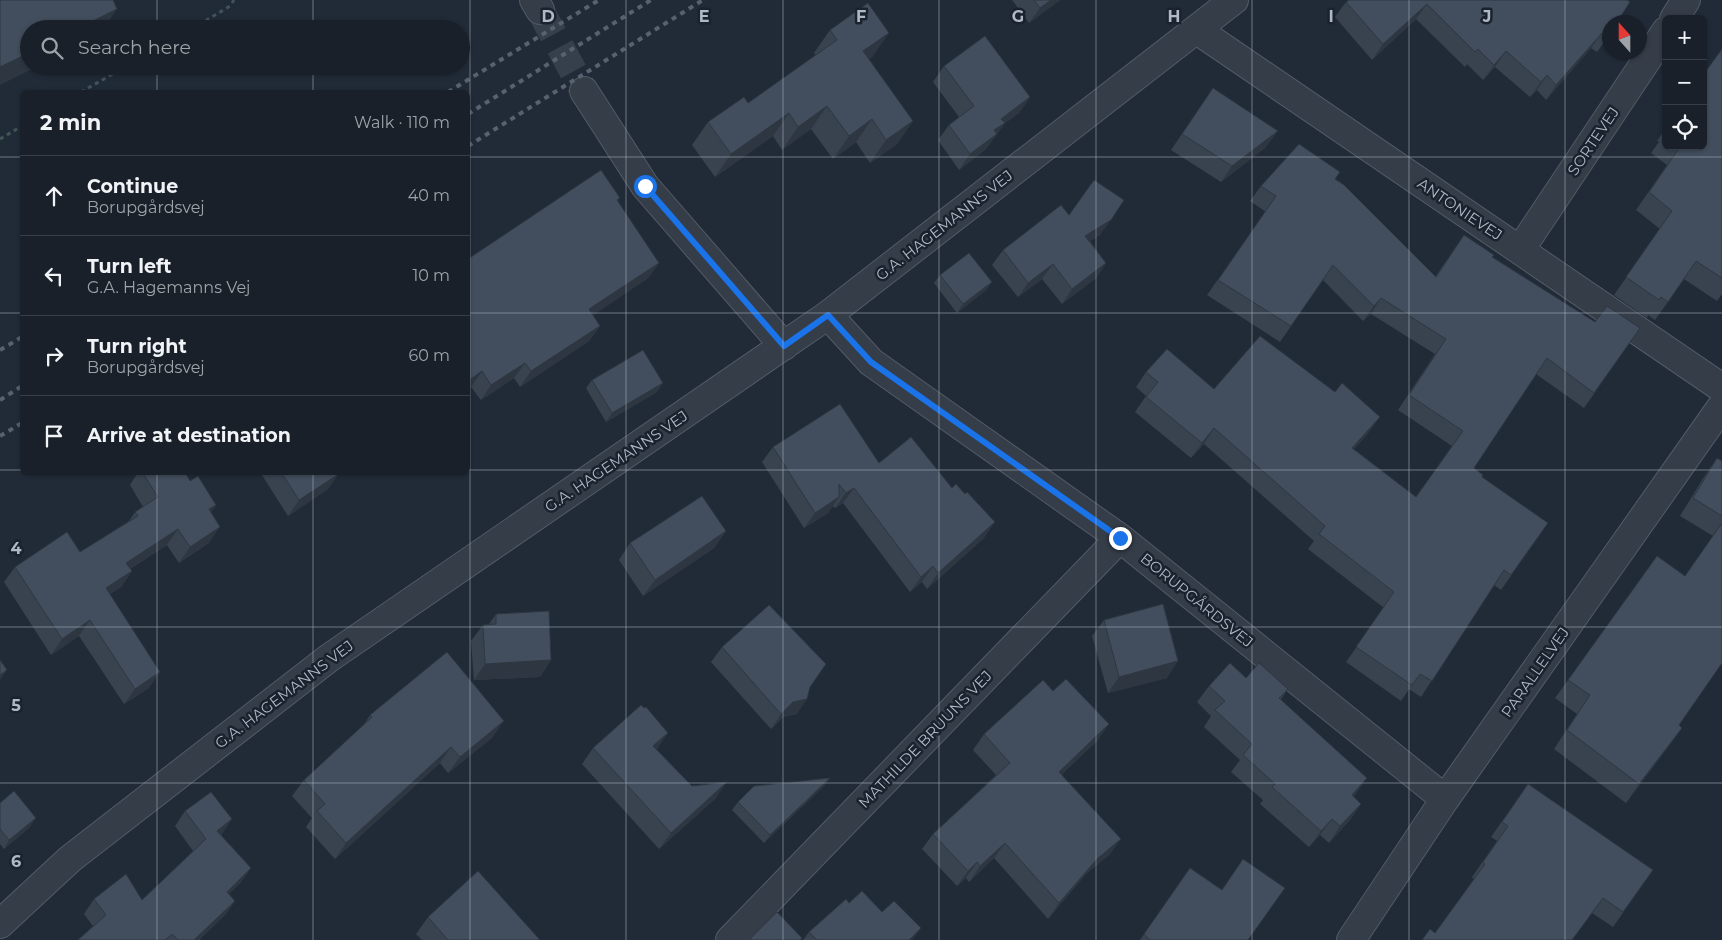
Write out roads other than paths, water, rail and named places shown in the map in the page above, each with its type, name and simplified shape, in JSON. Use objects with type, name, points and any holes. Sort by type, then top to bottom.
[{"type":"street","name":"G.A. HAGEMANNS VEJ","points":[[0,924],[70,859],[328,658],[828,315],[1234,0]]},
{"type":"street","points":[[1677,15],[1686,0]]},
{"type":"street","name":"ANTONIEVEJ","points":[[1197,30],[1722,388]]},
{"type":"street","name":"SORTEVEJ","points":[[1520,250],[1662,37]]},
{"type":"street","points":[[584,91],[645,186],[784,346]]},
{"type":"street","name":"BORUPGÅRDSVEJ","points":[[828,315],[871,362],[1120,538],[1445,799]]},
{"type":"street","name":"PARALLELVEJ","points":[[1351,940],[1445,799],[1722,406]]},
{"type":"street","name":"MATHILDE BRUUNS VEJ","points":[[730,940],[1120,538]]},
{"type":"tunnel","points":[[540,10],[584,91]]},
{"type":"railway","points":[[451,90],[599,0]]},
{"type":"railway","points":[[470,113],[651,0]]},
{"type":"railway","points":[[470,145],[703,0]]},
{"type":"railway","points":[[0,350],[20,338]]},
{"type":"railway","points":[[0,400],[20,387]]},
{"type":"railway","points":[[0,436],[20,424]]}]
